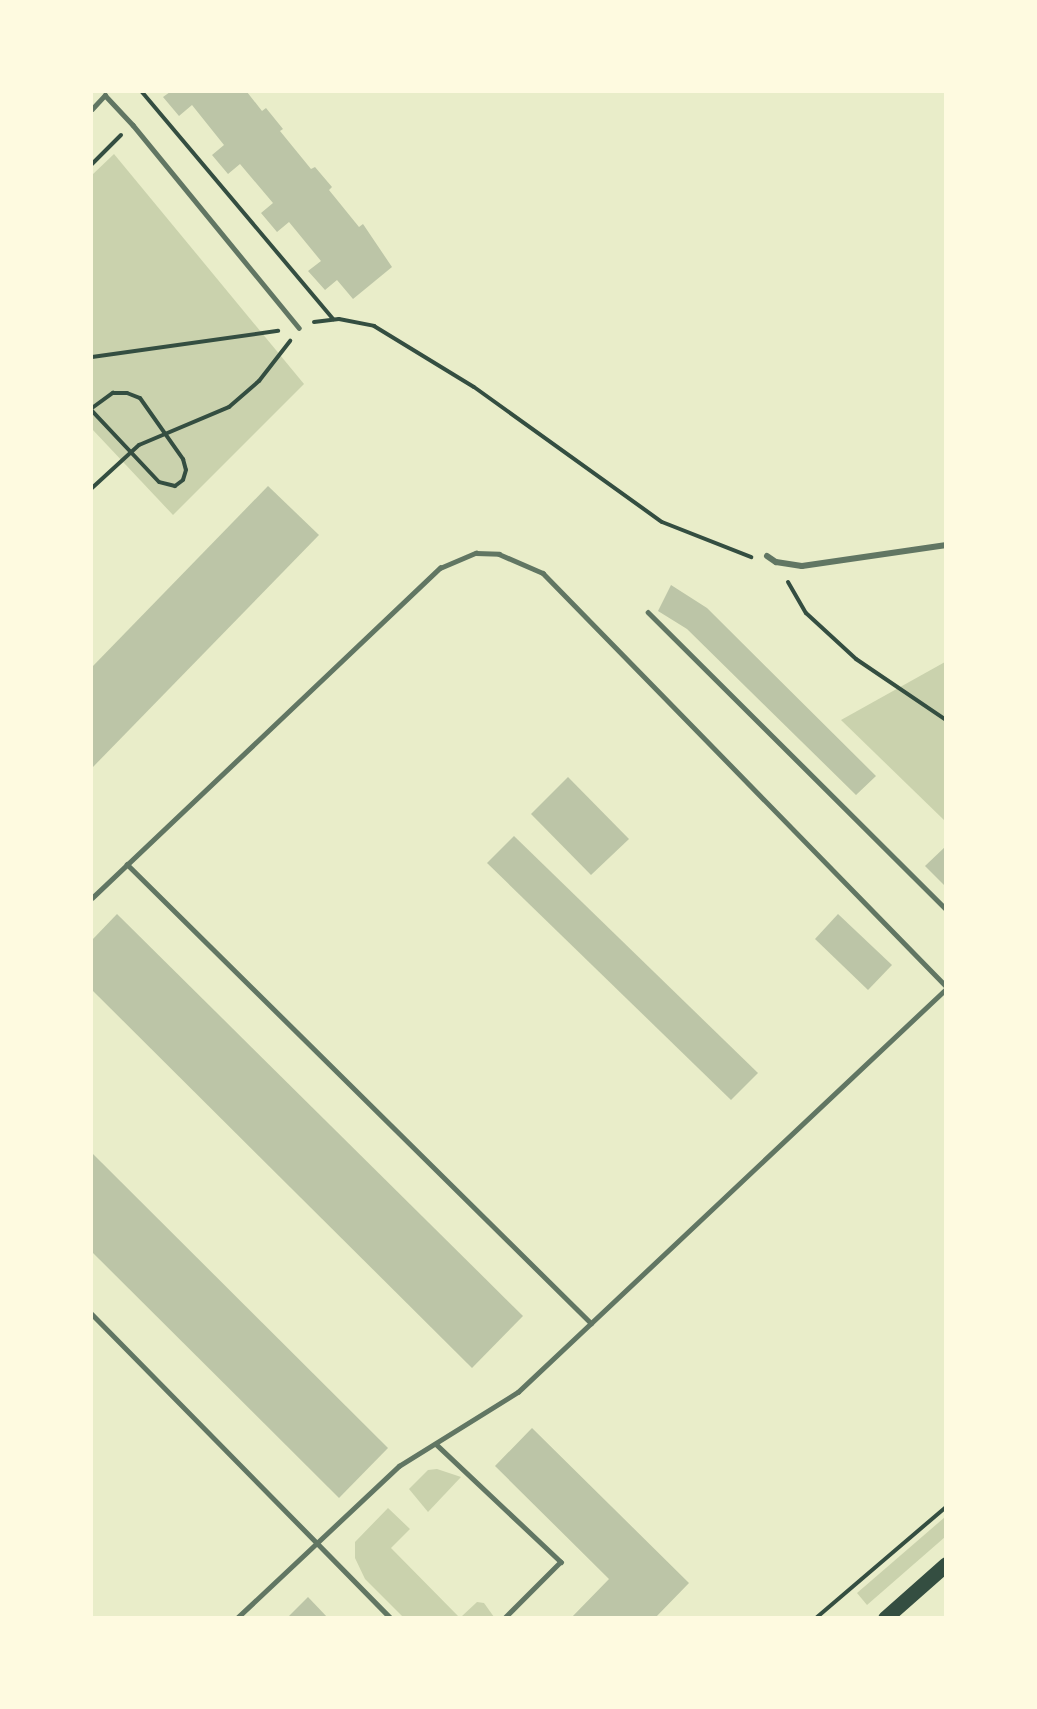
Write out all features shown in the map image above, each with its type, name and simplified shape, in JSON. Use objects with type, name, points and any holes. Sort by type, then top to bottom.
[{"type":"main road","points":[[885,1617],[945,1564]]},
{"type":"street","points":[[767,556],[776,562],[801,566],[945,545]]},
{"type":"lane","points":[[92,109],[108,93],[299,328]]},
{"type":"lane","points":[[92,898],[440,568],[476,553],[499,554],[543,573],[945,987],[518,1392],[399,1466],[237,1617]]},
{"type":"lane","points":[[648,612],[945,909]]},
{"type":"lane","points":[[127,864],[591,1323]]},
{"type":"lane","points":[[92,1314],[316,1544],[391,1617]]},
{"type":"lane","points":[[436,1444],[561,1562],[505,1617]]},
{"type":"path","points":[[142,92],[333,319]]},
{"type":"path","points":[[92,164],[122,134]]},
{"type":"path","points":[[92,357],[299,328],[320,319],[374,326],[474,387],[662,522],[746,557],[767,556]]},
{"type":"path","points":[[92,488],[129,452],[165,433],[212,415],[246,393],[299,328]]},
{"type":"path","points":[[127,393],[145,403],[165,433],[186,464],[180,483],[169,486],[159,482],[92,410],[107,395],[127,393]]},
{"type":"path","points":[[776,562],[806,613],[856,659],[945,720]]},
{"type":"path","points":[[816,1617],[945,1507]]},
{"type":"green space","points":[[114,154],[304,384],[173,515],[92,429],[92,175]]},
{"type":"green space","points":[[945,662],[945,821],[841,720]]},
{"type":"green space","points":[[437,1469],[461,1477],[428,1512],[409,1489],[428,1470]]},
{"type":"green space","points":[[388,1508],[410,1529],[391,1548],[459,1617],[403,1617],[365,1579],[355,1558],[355,1542]]},
{"type":"green space","points":[[945,1517],[945,1537],[867,1605],[857,1593]]},
{"type":"green space","points":[[477,1602],[484,1603],[494,1617],[461,1617]]},
{"type":"building","points":[[170,92],[247,92],[262,111],[266,108],[283,129],[280,131],[311,169],[315,167],[332,187],[329,190],[359,227],[363,224],[392,267],[353,299],[337,280],[325,290],[308,271],[321,261],[289,222],[277,232],[261,213],[273,203],[240,164],[228,174],[212,155],[224,145],[192,105],[179,116],[163,97]]},
{"type":"building","points":[[268,486],[319,535],[92,768],[92,667]]},
{"type":"building","points":[[671,585],[707,608],[876,776],[856,795],[687,629],[658,611]]},
{"type":"building","points":[[568,777],[629,839],[591,875],[531,814]]},
{"type":"building","points":[[514,836],[758,1073],[731,1100],[487,863]]},
{"type":"building","points":[[946,846],[946,887],[925,866]]},
{"type":"building","points":[[117,914],[523,1316],[472,1368],[92,990],[92,940]]},
{"type":"building","points":[[838,914],[892,965],[868,990],[815,939]]},
{"type":"building","points":[[92,1153],[388,1448],[339,1498],[92,1252]]},
{"type":"building","points":[[532,1428],[689,1583],[655,1618],[571,1618],[609,1579],[495,1466]]},
{"type":"building","points":[[308,1597],[328,1618],[287,1618]]}]
